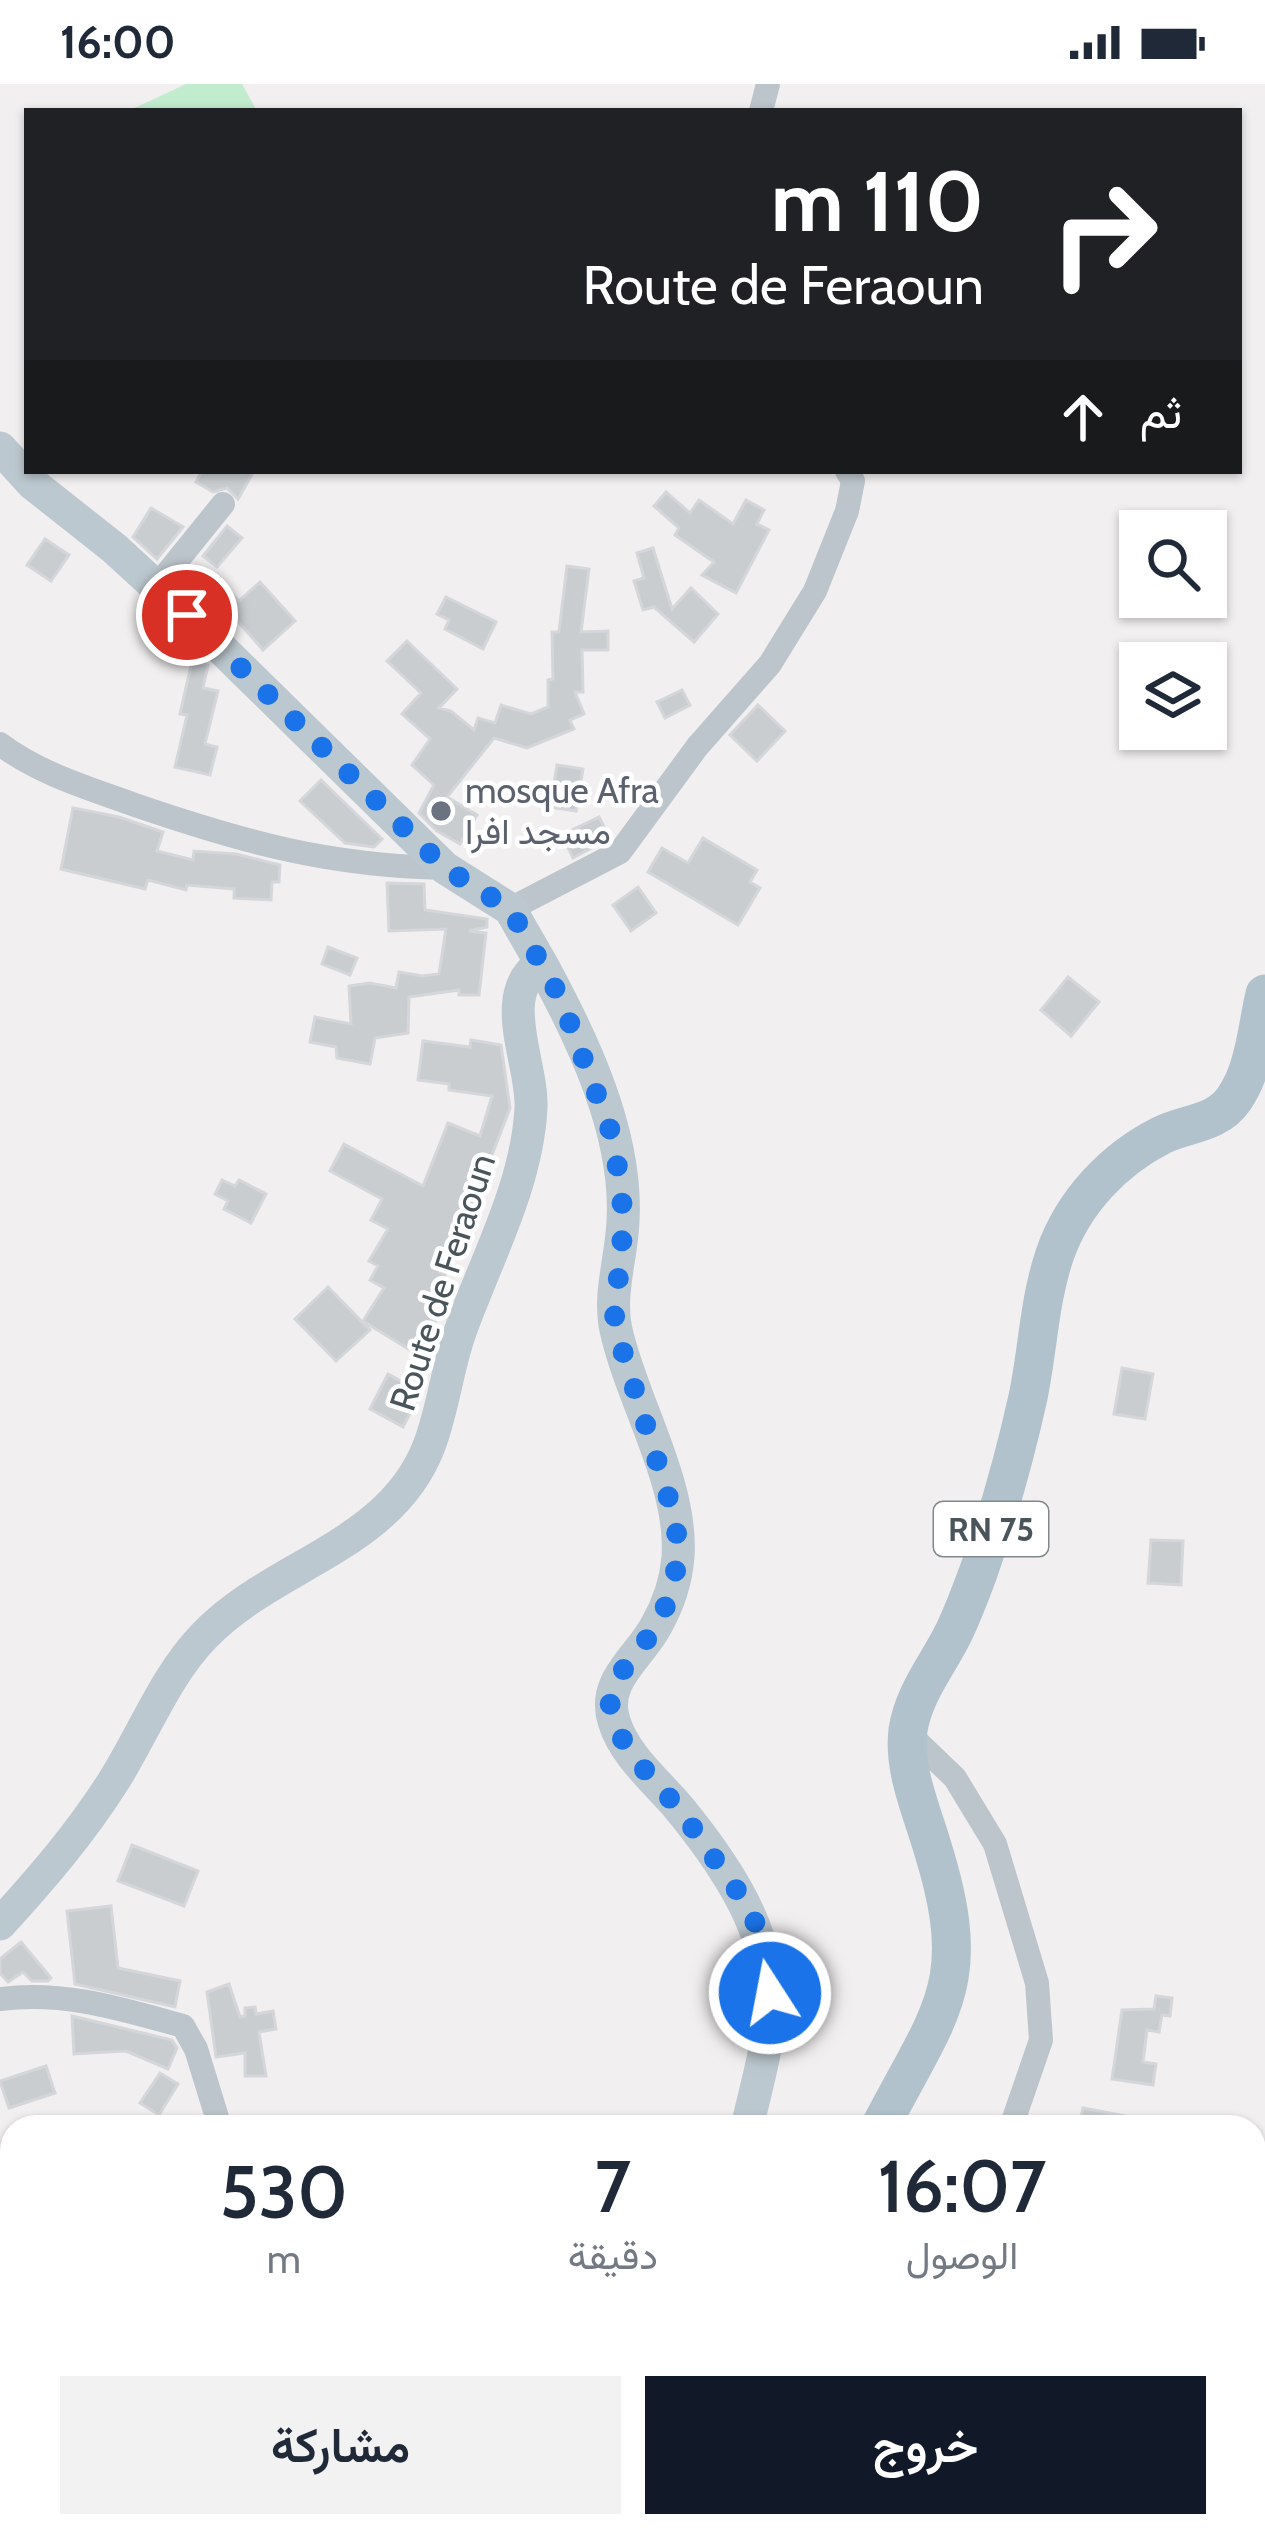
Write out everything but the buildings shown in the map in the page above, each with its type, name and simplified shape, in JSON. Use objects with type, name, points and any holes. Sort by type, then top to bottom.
[{"type":"main road","points":[[0,448],[24,473]]},
{"type":"main road","points":[[25,474],[156,587],[445,868],[510,909],[560,997],[614,1140],[624,1219],[614,1323],[676,1522],[678,1558],[671,1595],[654,1630],[617,1678],[610,1703],[614,1726],[636,1760],[693,1826],[752,1912],[770,1993],[768,2035],[751,2115]]},
{"type":"main road","name":"Route de Feraoun","points":[[0,1924],[68,1849],[201,1639],[234,1608],[374,1523],[405,1493],[429,1447],[458,1339],[529,1141],[532,1100],[517,1006],[520,984],[541,963]]},
{"type":"main road","name":"RN 75","points":[[887,2115],[935,2028],[950,1985],[953,1942],[948,1898],[910,1772],[908,1733],[914,1706],[953,1634],[978,1572],[1028,1396],[1054,1256],[1066,1226],[1103,1178],[1166,1133],[1200,1124],[1234,1100],[1253,1052],[1265,994]]},
{"type":"street","points":[[510,909],[620,852],[698,747],[770,664],[814,591],[847,511],[854,481],[849,474]]},
{"type":"street","points":[[156,587],[223,504]]},
{"type":"street","points":[[0,744],[25,762],[72,783],[254,844],[380,867],[445,868]]},
{"type":"street","points":[[908,1733],[955,1778],[995,1844],[1037,1983],[1041,2040],[1015,2115]]},
{"type":"street","points":[[0,1999],[45,1994],[112,2005],[183,2026],[196,2049],[216,2115]]},
{"type":"green space","points":[[186,84],[242,84],[255,108],[134,108]]},
{"type":"place","name":"mosque Afra مسجد افرا","points":[[441,811]]},
{"type":"route","points":[[187,615],[445,868],[510,909],[560,997],[614,1140],[624,1219],[614,1323],[676,1522],[678,1558],[671,1595],[654,1630],[617,1678],[610,1703],[614,1726],[752,1912],[770,1993]]}]
